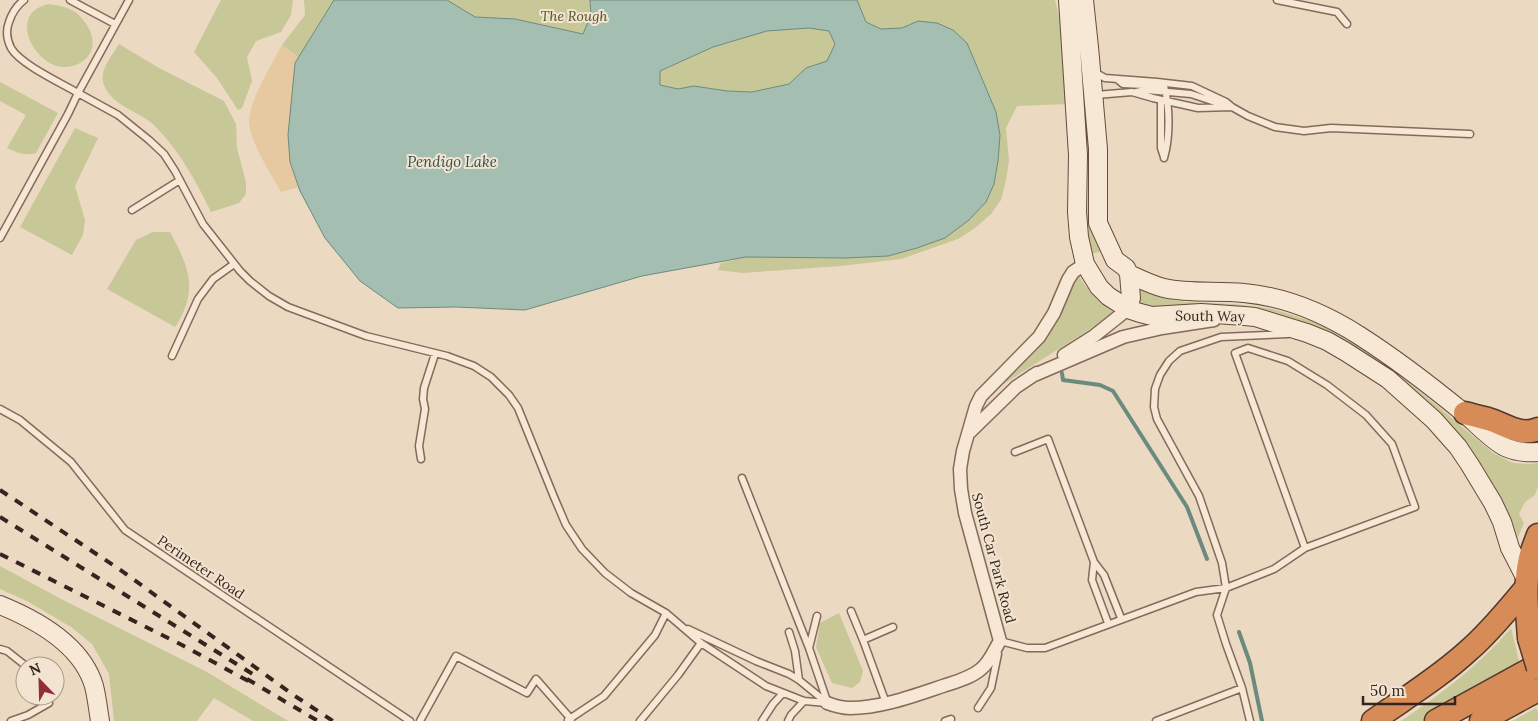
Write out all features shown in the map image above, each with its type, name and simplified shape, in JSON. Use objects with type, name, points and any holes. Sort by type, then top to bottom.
[{"type":"highway","points":[[1465,413],[1490,420],[1514,431],[1533,432],[1538,430]]},
{"type":"highway","points":[[1436,721],[1538,667],[1529,638],[1527,584],[1531,557],[1538,535]]},
{"type":"highway","points":[[1373,721],[1467,652],[1480,640],[1527,584]]},
{"type":"highway","points":[[1481,721],[1538,690]]},
{"type":"street","points":[[1059,0],[1070,47]]},
{"type":"street","name":"South Way","points":[[1068,0],[1070,47],[1074,74],[1085,90],[1098,149],[1098,223],[1115,260],[1126,268],[1129,274],[1164,288],[1260,295],[1279,298],[1313,310],[1361,337],[1465,413],[1499,444],[1516,451],[1538,452]]},
{"type":"street","name":"South Way","points":[[1084,0],[1091,70],[1085,90],[1078,155],[1077,212],[1079,238],[1085,264],[1099,287],[1108,296],[1128,309],[1140,314],[1152,316],[1200,313],[1255,317],[1307,333],[1327,341],[1346,352],[1388,380],[1434,420],[1458,447],[1485,488],[1502,522],[1510,548],[1527,584]]},
{"type":"street","points":[[1085,264],[1096,260],[1115,260]]},
{"type":"street","name":"South Car Park Road","points":[[828,702],[836,706],[849,708],[886,703],[956,682],[976,673],[988,662],[1000,641],[965,513],[960,469],[963,451],[976,406],[981,396],[1039,337],[1054,313],[1073,272],[1085,264]]},
{"type":"street","points":[[968,434],[1016,387],[1094,336],[1128,309],[1131,298],[1129,274]]},
{"type":"street","points":[[1032,376],[1123,337],[1162,328],[1244,316]]},
{"type":"street","points":[[0,605],[17,612],[44,628],[64,642],[77,655],[94,685],[100,721]]},
{"type":"lane","points":[[24,0],[16,6],[7,28],[11,48],[20,58],[118,115],[164,154],[180,180],[202,224],[250,281],[269,296],[288,307],[366,336],[474,366],[491,377],[506,390],[518,408],[566,525],[582,548],[605,574],[631,593],[666,613],[681,625],[799,680],[828,702]]},
{"type":"lane","points":[[70,0],[115,24]]},
{"type":"lane","points":[[0,238],[129,0]]},
{"type":"lane","points":[[1276,0],[1337,12],[1347,24]]},
{"type":"lane","points":[[1091,70],[1104,78],[1192,86],[1226,102],[1248,116],[1276,127],[1304,130],[1331,128],[1470,134]]},
{"type":"lane","points":[[1117,79],[1123,84],[1164,86],[1168,101],[1167,148],[1164,158],[1161,148],[1160,100]]},
{"type":"lane","points":[[1085,90],[1166,91],[1191,94],[1232,107]]},
{"type":"lane","points":[[1132,92],[1198,108],[1232,107]]},
{"type":"lane","points":[[1154,142],[1161,148]]},
{"type":"lane","points":[[132,210],[180,180]]},
{"type":"lane","points":[[172,356],[198,299],[213,280],[234,264]]},
{"type":"lane","points":[[1250,721],[1242,688],[1217,614],[1226,588],[1222,563],[1198,496],[1157,419],[1154,407],[1155,389],[1168,361],[1180,351],[1198,344],[1221,336],[1307,333]]},
{"type":"lane","points":[[978,708],[991,688],[1000,641],[1027,648],[1044,648],[1121,618],[1196,592],[1226,588],[1274,569],[1305,548],[1416,507],[1392,444],[1366,415],[1327,385],[1288,361],[1248,348],[1235,353],[1305,548]]},
{"type":"lane","points":[[421,459],[419,446],[425,409],[423,394],[435,354]]},
{"type":"lane","name":"Perimeter Road","points":[[0,409],[20,420],[72,462],[125,530],[410,721]]},
{"type":"lane","points":[[1014,452],[1048,439],[1094,562],[1104,575],[1121,618]]},
{"type":"lane","points":[[742,478],[809,648],[828,702]]},
{"type":"lane","points":[[1094,562],[1092,580],[1108,624]]},
{"type":"lane","points":[[851,612],[886,703]]},
{"type":"lane","points":[[420,721],[456,656],[526,693],[536,679],[569,720],[604,696],[654,634],[666,613]]},
{"type":"lane","points":[[809,648],[817,616]]},
{"type":"lane","name":"South Car Park Road","points":[[681,625],[701,642],[766,686],[804,701],[828,702]]},
{"type":"lane","points":[[863,640],[893,627]]},
{"type":"lane","points":[[789,632],[795,651],[799,680]]},
{"type":"lane","points":[[640,721],[678,675],[701,642]]},
{"type":"lane","points":[[0,649],[7,651],[15,657]]},
{"type":"lane","points":[[1156,721],[1242,688]]},
{"type":"lane","points":[[762,721],[772,704],[783,693]]},
{"type":"lane","points":[[788,721],[804,701]]},
{"type":"lane","points":[[11,721],[28,715],[44,706]]},
{"type":"green space","points":[[221,0],[293,0],[291,15],[281,32],[256,41],[247,57],[252,81],[242,108],[238,110],[217,78],[194,52]]},
{"type":"green space","points":[[304,0],[334,0],[299,58],[282,45],[305,15]]},
{"type":"green space","name":"The Rough","points":[[447,0],[590,0],[591,15],[584,34],[515,19],[475,17]]},
{"type":"green space","points":[[857,0],[1055,0],[1065,51],[1069,104],[1017,106],[1006,128],[1009,161],[1001,200],[991,214],[958,239],[901,259],[841,266],[742,273],[718,270],[721,263],[746,257],[845,258],[888,256],[917,248],[996,112],[967,43],[918,21],[902,28],[881,29],[866,22]]},
{"type":"green space","points":[[50,4],[75,12],[90,30],[93,45],[87,58],[80,63],[66,67],[52,64],[41,56],[32,45],[28,32],[28,20],[35,10]]},
{"type":"green space","points":[[809,28],[829,31],[835,44],[827,61],[806,68],[789,84],[752,92],[727,91],[694,86],[678,89],[660,85],[660,71],[713,47],[767,31]]},
{"type":"green space","points":[[119,44],[159,68],[224,101],[236,124],[237,148],[246,182],[246,194],[239,203],[211,212],[186,166],[163,135],[148,120],[119,103],[108,92],[103,80],[104,69]]},
{"type":"green space","points":[[0,82],[58,113],[36,153],[21,154],[7,148],[26,115],[0,101]]},
{"type":"green space","points":[[1087,111],[1088,218],[1092,234],[1100,250],[1100,252],[1088,254],[1081,226],[1081,112]]},
{"type":"green space","points":[[75,128],[98,138],[75,186],[85,220],[83,235],[72,255],[20,227]]},
{"type":"green space","points":[[153,232],[170,232],[182,256],[189,279],[187,301],[175,327],[107,289],[136,240]]},
{"type":"green space","points":[[1079,276],[1093,296],[1112,311],[1112,315],[1002,385],[1038,349],[1057,321],[1076,278]]},
{"type":"green space","points":[[1139,289],[1162,298],[1184,302],[1234,304],[1273,309],[1314,322],[1342,334],[1399,375],[1493,453],[1513,463],[1538,463],[1538,486],[1535,495],[1525,502],[1519,514],[1524,523],[1515,544],[1508,526],[1397,378],[1359,350],[1339,339],[1179,308],[1139,307]]},
{"type":"green space","points":[[0,566],[63,600],[207,672],[288,721],[253,721],[214,698],[197,721],[114,721],[109,674],[92,644],[71,627],[27,601],[0,589]]},
{"type":"green space","points":[[839,613],[863,671],[860,682],[852,688],[832,683],[816,647],[820,623]]},
{"type":"green space","points":[[1511,628],[1520,665],[1491,677],[1492,683],[1423,721],[1401,721],[1459,678],[1499,642]]},
{"type":"green space","points":[[1536,708],[1538,721],[1512,721]]},
{"type":"sand","points":[[282,45],[299,58],[295,63],[290,162],[299,187],[281,192],[257,148],[249,122],[257,93]]},
{"type":"water","name":"Pendigo Lake","points":[[334,0],[447,0],[475,17],[515,19],[583,34],[591,15],[590,0],[857,0],[866,22],[881,29],[902,28],[918,21],[937,23],[953,30],[967,43],[996,112],[1000,135],[998,161],[994,184],[986,202],[969,220],[945,238],[888,256],[845,258],[746,257],[642,276],[525,310],[456,307],[398,308],[360,281],[325,238],[300,191],[290,162],[288,135],[295,63]],"holes":[[[809,28],[829,31],[835,44],[827,61],[806,68],[789,84],[752,92],[727,91],[694,86],[678,89],[660,85],[660,71],[713,47],[767,31]]]},
{"type":"waterway","points":[[1062,373],[1063,380],[1100,385],[1113,391],[1187,507],[1207,559]]},
{"type":"waterway","points":[[1239,632],[1250,663],[1262,721]]},
{"type":"railway","points":[[0,490],[119,569],[295,696],[333,721]]},
{"type":"railway","points":[[0,517],[259,678]]},
{"type":"railway","points":[[0,554],[182,645],[252,683]]},
{"type":"railway","points":[[247,679],[318,721]]}]
